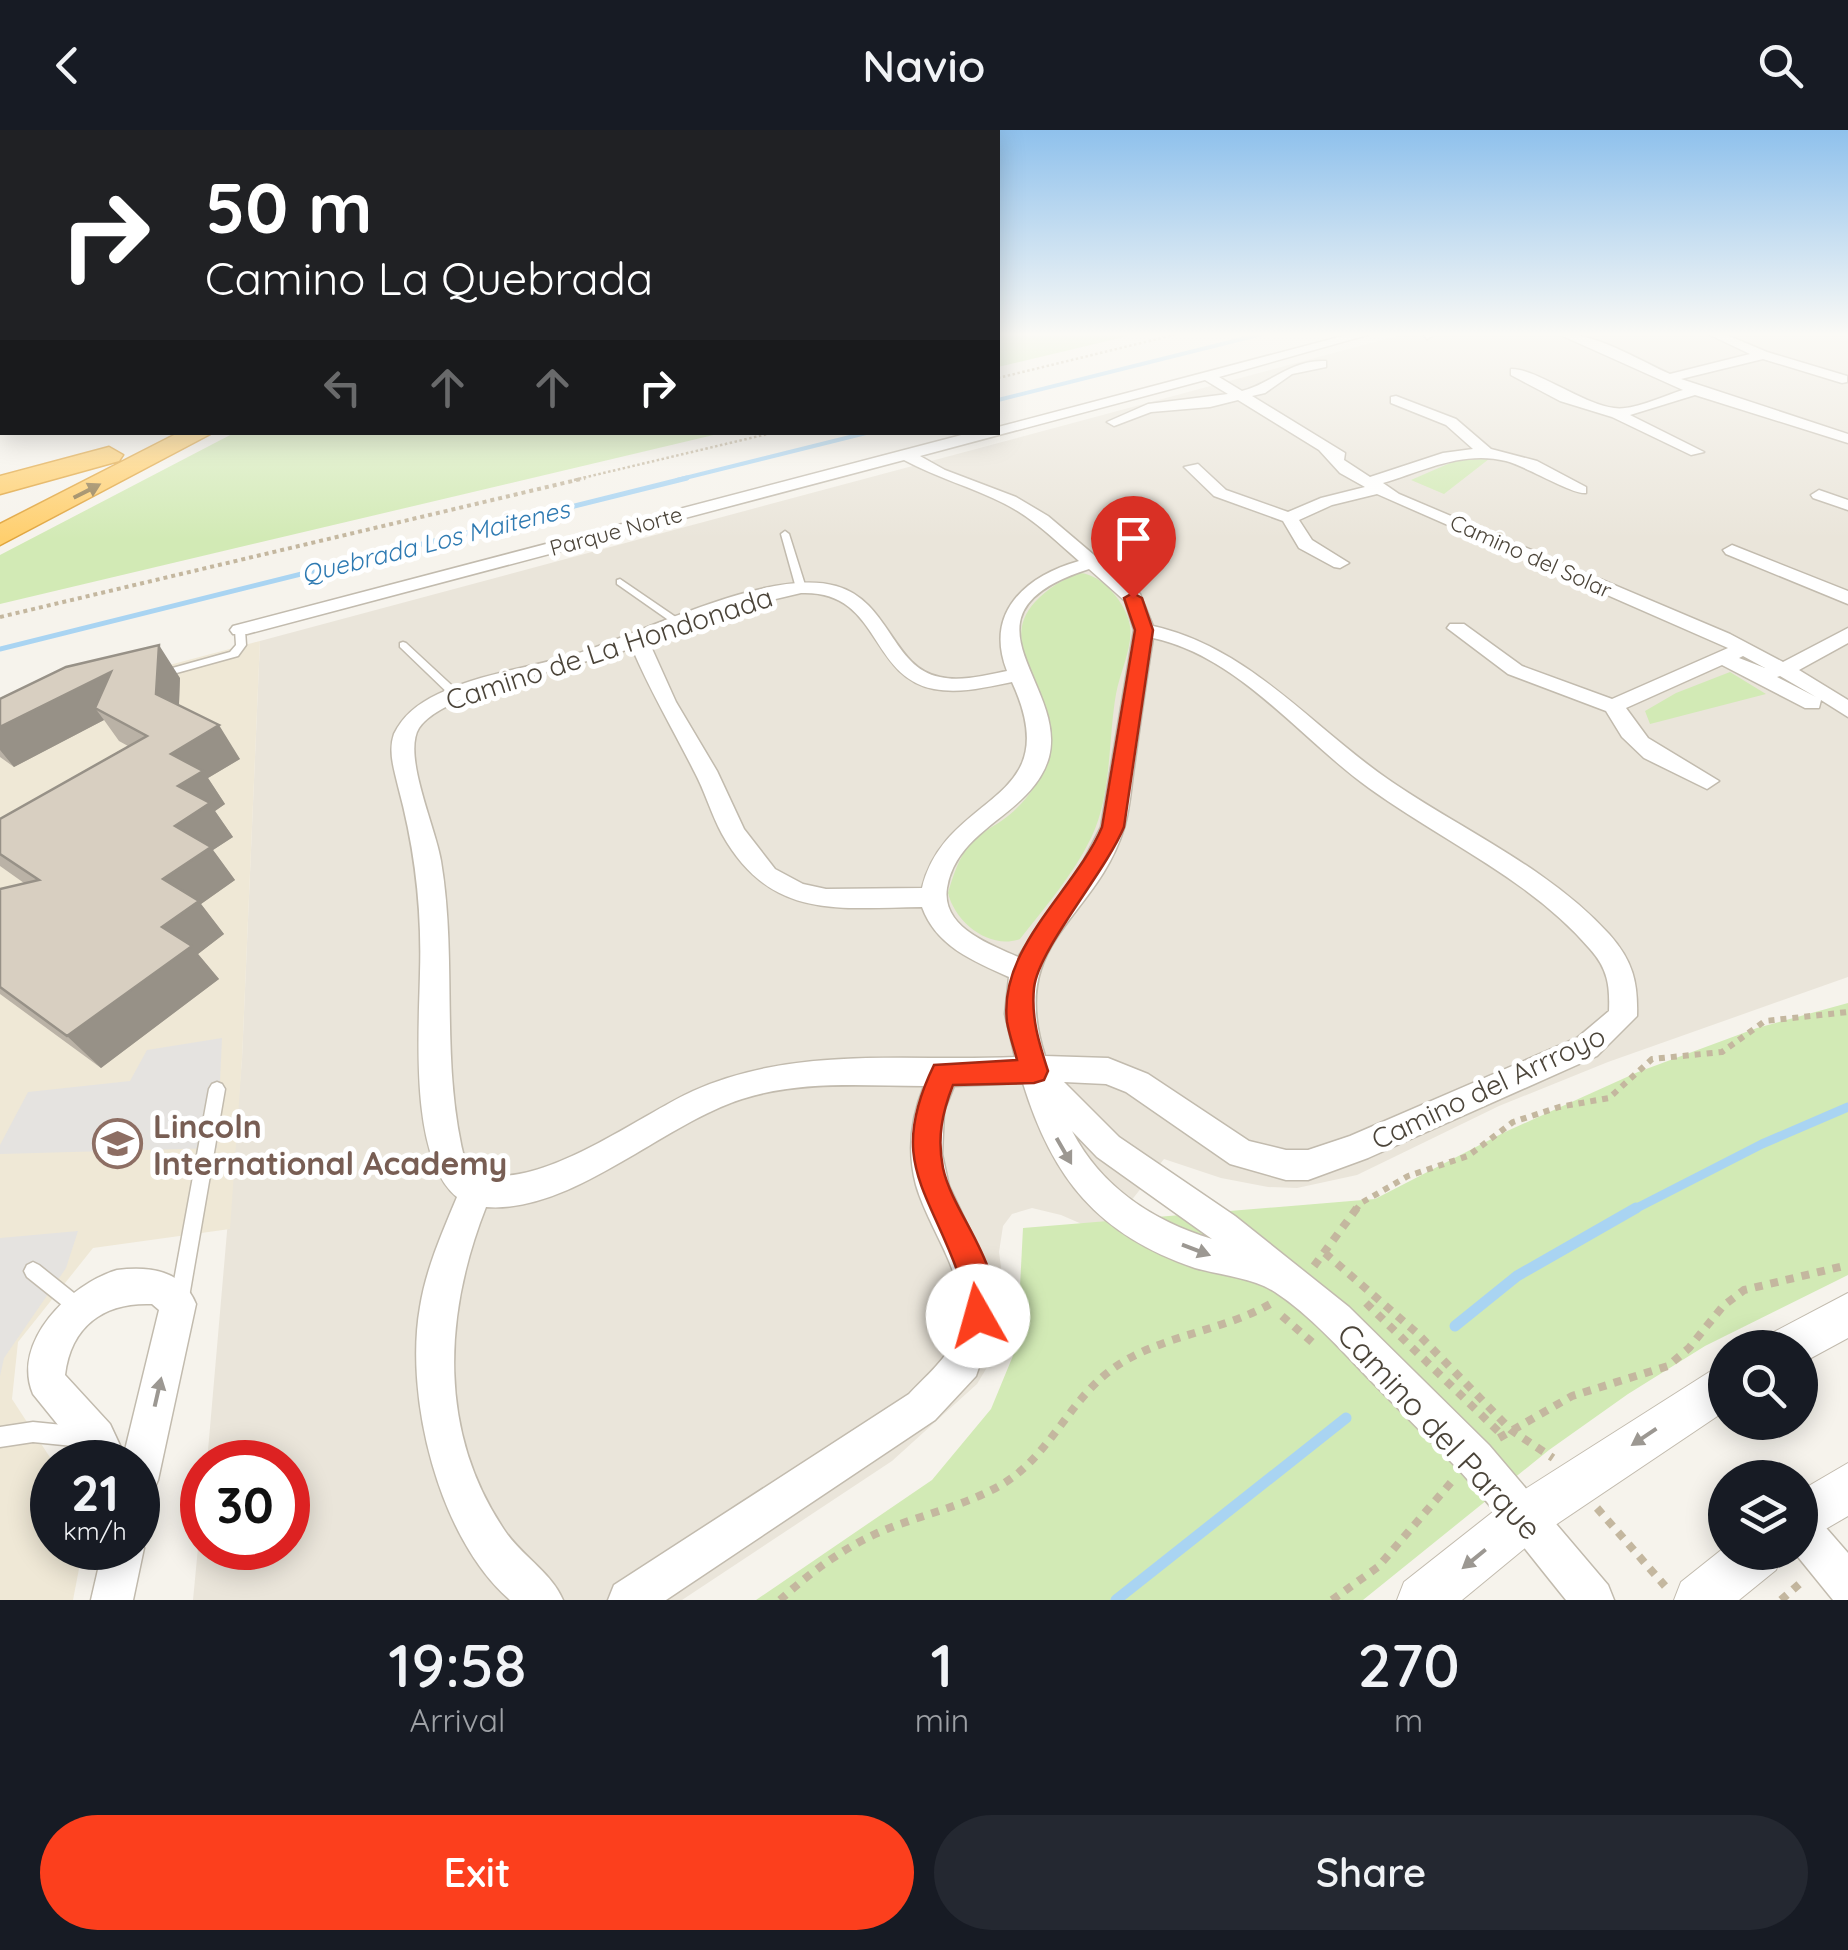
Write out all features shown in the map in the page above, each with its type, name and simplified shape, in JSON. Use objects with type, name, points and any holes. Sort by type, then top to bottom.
[{"type":"highway","points":[[0,485],[64,471],[164,435]]},
{"type":"highway","points":[[0,536],[195,435]]},
{"type":"street","name":"Parque Norte","points":[[1000,431],[1110,402]]},
{"type":"street","points":[[1114,422],[1148,408],[1196,402]]},
{"type":"street","name":"Camino del Solar","points":[[1247,402],[1438,514],[1744,649],[1848,710]]},
{"type":"street","points":[[1400,402],[1451,422],[1484,450],[1554,473],[1580,490]]},
{"type":"street","points":[[1576,402],[1617,414],[1696,452]]},
{"type":"street","points":[[1617,414],[1660,402]]},
{"type":"street","points":[[1738,402],[1848,439]]},
{"type":"street","name":"Parque Norte","points":[[240,630],[983,435]]},
{"type":"street","points":[[932,448],[954,463],[970,482]]},
{"type":"street","points":[[1288,518],[1444,456],[1484,450]]},
{"type":"street","points":[[542,1600],[514,1578],[484,1534],[456,1474],[441,1415],[436,1314],[452,1252],[475,1193],[496,1197],[530,1189],[708,1098],[778,1075],[830,1069],[944,1074],[1034,1071],[1019,1008],[1025,972],[1107,844],[1144,630],[1133,598],[1032,512],[970,482],[940,474],[907,455]]},
{"type":"street","points":[[1192,467],[1220,493],[1288,518],[1305,544],[1340,563]]},
{"type":"street","points":[[1819,495],[1848,506]]},
{"type":"street","points":[[1732,550],[1848,598]]},
{"type":"street","points":[[1025,972],[949,933],[937,919],[932,897],[943,861],[956,841],[1016,792],[1038,758],[1041,724],[1018,675],[1006,636],[1017,608],[1054,576],[1092,563]]},
{"type":"street","name":"Camino de La Hondonada","points":[[475,1193],[452,1171],[433,1086],[435,958],[430,866],[402,750],[406,732],[417,716],[456,695],[638,640],[769,594],[801,588],[834,590],[862,602],[898,658],[921,679],[954,684],[1018,675]]},
{"type":"street","name":"Camino del Solar","points":[[1624,599],[1722,657],[1848,719]]},
{"type":"street","points":[[1456,628],[1515,670],[1614,707],[1622,724],[1653,753],[1706,780]]},
{"type":"street","name":"Camino del Arrroyo","points":[[1034,1071],[1091,1070],[1122,1075],[1242,1154],[1286,1165],[1308,1164],[1357,1148],[1587,1047],[1612,1032],[1627,1011],[1626,984],[1613,956],[1572,912],[1542,888],[1356,768],[1226,657],[1184,639],[1144,630]]},
{"type":"street","points":[[1758,676],[1807,660],[1848,634]]},
{"type":"street","points":[[638,640],[665,702],[706,771],[733,832],[766,874],[796,892],[826,899],[932,897]]},
{"type":"street","points":[[1614,707],[1625,698],[1744,649]]},
{"type":"street","name":"Camino del Parque","points":[[1034,1071],[1045,1112],[1062,1148],[1080,1176],[1106,1204],[1145,1229],[1336,1320],[1496,1442],[1525,1517],[1593,1600]]},
{"type":"street","name":"Camino del Parque","points":[[1034,1071],[1108,1147],[1223,1226],[1273,1289]]},
{"type":"street","points":[[629,1600],[922,1407],[963,1363],[978,1316],[975,1278],[934,1188],[926,1154],[929,1111],[944,1074]]},
{"type":"street","points":[[94,1440],[46,1381],[48,1352],[78,1308],[114,1288],[159,1287],[178,1304],[147,1440]]},
{"type":"street","points":[[1818,1331],[1848,1314]]},
{"type":"street","points":[[1422,1600],[1525,1517],[1708,1395]]},
{"type":"street","points":[[1818,1508],[1848,1488]]},
{"type":"street","points":[[1818,1549],[1848,1585]]},
{"type":"street","points":[[112,1600],[118,1570]]},
{"type":"street","points":[[1698,1600],[1736,1570]]},
{"type":"lane","points":[[785,534],[801,588]]},
{"type":"lane","points":[[620,582],[680,624]]},
{"type":"lane","points":[[154,676],[234,654],[241,645],[240,630]]},
{"type":"lane","points":[[402,645],[456,695]]},
{"type":"lane","points":[[178,1304],[217,1089]]},
{"type":"lane","points":[[33,1271],[78,1308]]},
{"type":"lane","points":[[0,1437],[32,1432],[63,1440]]},
{"type":"path","points":[[0,617],[763,435]]},
{"type":"path","points":[[1330,1273],[1318,1263],[1360,1204],[1408,1176],[1468,1156],[1514,1122],[1559,1107],[1609,1098],[1652,1059],[1722,1052],[1765,1021],[1848,1012]]},
{"type":"path","points":[[1324,1253],[1418,1334],[1496,1442]]},
{"type":"path","points":[[1332,1600],[1378,1568],[1496,1442],[1574,1395],[1666,1367],[1695,1345],[1726,1303],[1741,1292],[1760,1283],[1826,1274],[1848,1266]]},
{"type":"path","points":[[1344,1284],[1396,1329],[1496,1442],[1554,1458],[1676,1600]]},
{"type":"path","points":[[780,1600],[799,1582],[874,1535],[1010,1480],[1048,1445],[1091,1390],[1122,1364],[1242,1320],[1273,1289]]},
{"type":"shaded area","points":[[1152,402],[1848,402],[1848,977],[1608,1062],[1499,1106],[1357,1175],[1297,1188],[1268,1187],[1221,1178],[1164,1159],[1105,1234],[1061,1215],[1032,1208],[1012,1214],[1003,1226],[999,1252],[1005,1296],[1004,1328],[998,1349],[977,1384],[892,1461],[682,1600],[193,1600],[196,1570],[310,1570],[310,1440],[209,1440],[242,1059],[260,641]]},
{"type":"shaded area","name":"Lincoln International Academy","points":[[260,641],[242,1059],[230,1229],[93,1248],[18,1342],[12,1399],[39,1440],[30,1440],[30,1570],[79,1570],[73,1600],[0,1600],[0,710]]},
{"type":"shaded area","points":[[222,1038],[217,1148],[0,1154],[0,1145],[28,1092],[130,1081],[147,1050]]},
{"type":"shaded area","points":[[78,1231],[66,1268],[4,1358],[0,1376],[0,1238]]},
{"type":"green space","points":[[230,435],[714,435],[0,604],[0,555]]},
{"type":"green space","points":[[1489,459],[1444,494],[1411,480],[1457,460]]},
{"type":"green space","points":[[1080,573],[1097,579],[1112,592],[1130,626],[1128,651],[1116,694],[1103,804],[1084,852],[1049,903],[1020,939],[997,941],[966,923],[948,893],[970,844],[1023,802],[1045,766],[1050,726],[1024,653],[1024,619],[1045,592]]},
{"type":"green space","points":[[1730,672],[1766,694],[1650,724],[1645,711],[1676,693]]},
{"type":"green space","points":[[1848,1003],[1848,1275],[1737,1330],[1708,1330],[1708,1345],[1549,1450],[1363,1600],[756,1600],[932,1480],[991,1409],[1017,1346],[1023,1228],[1375,1199],[1505,1132],[1638,1072],[1757,1028]]},
{"type":"building","points":[[159,645],[156,694],[219,725],[171,754],[203,771],[178,786],[210,803],[175,826],[211,847],[163,879],[199,901],[162,927],[192,946],[67,1036],[0,987],[0,889],[39,880],[0,854],[0,819],[147,736],[95,708],[111,672],[0,727],[0,699],[66,667]]},
{"type":"waterway","name":"Quebrada Los Maitenes","points":[[677,480],[858,435]]},
{"type":"waterway","name":"Quebrada Los Maitenes","points":[[0,649],[687,478]]},
{"type":"waterway","points":[[1631,1211],[1762,1144],[1848,1107]]},
{"type":"waterway","points":[[1455,1326],[1517,1276],[1636,1208]]},
{"type":"waterway","points":[[1116,1600],[1346,1418]]},
{"type":"place","name":"Lincoln International Academy","points":[[118,1144]]},
{"type":"route","points":[[978,1316],[978,1296],[968,1256],[941,1205],[929,1172],[925,1138],[929,1111],[944,1074],[1034,1071],[1020,1022],[1021,984],[1033,955],[1102,855],[1113,827],[1144,630],[1133,598]]}]
